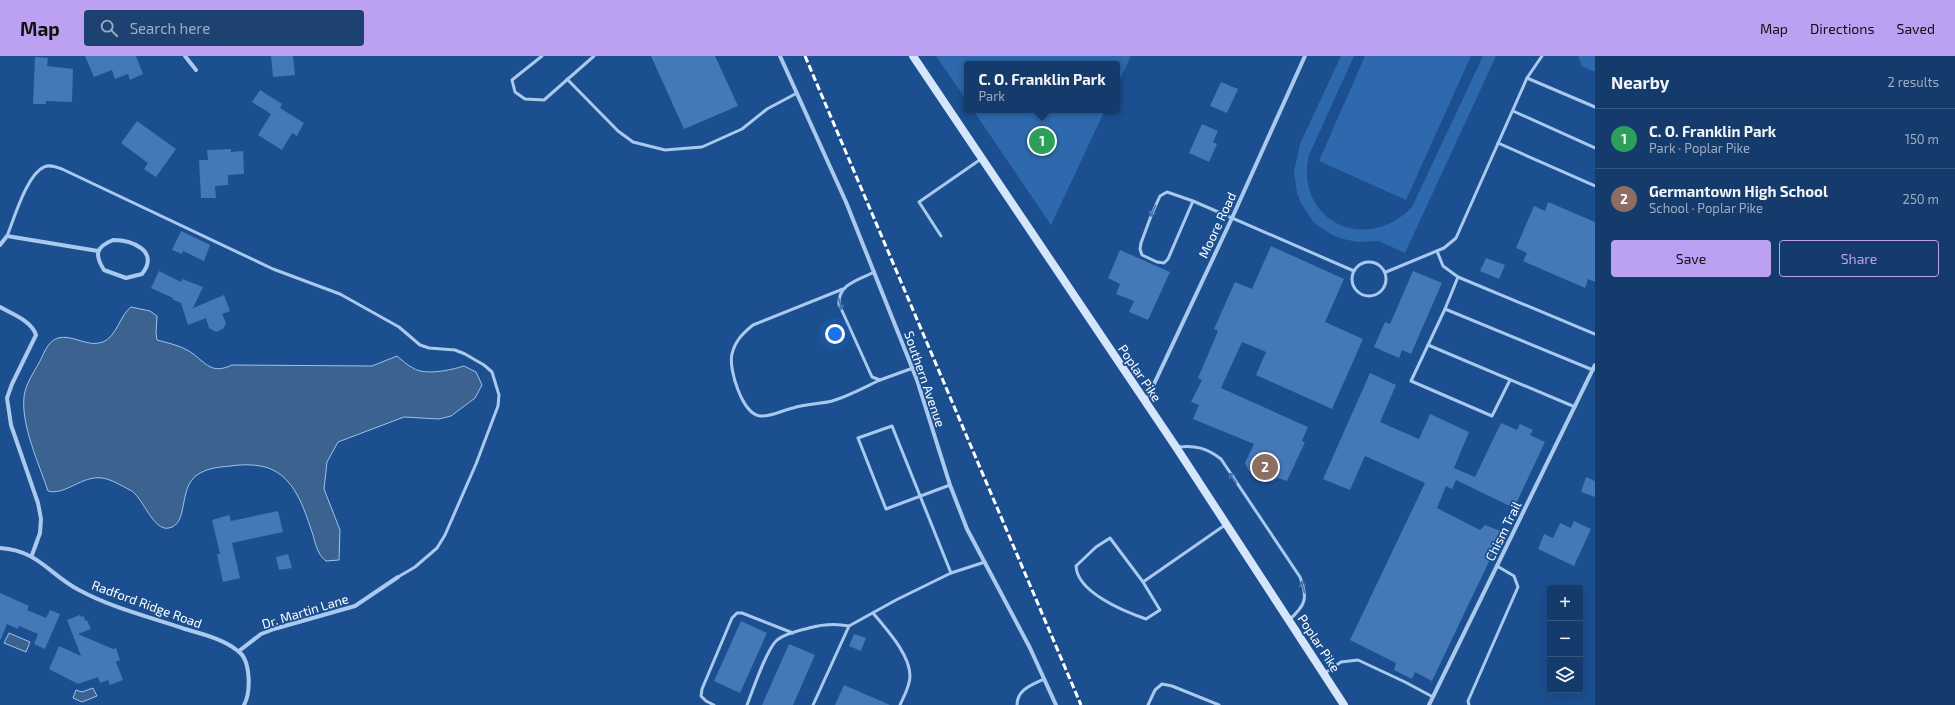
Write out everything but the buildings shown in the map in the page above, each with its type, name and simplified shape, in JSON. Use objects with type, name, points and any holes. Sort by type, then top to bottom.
[{"type":"main road","name":"Poplar Pike","points":[[913,56],[1176,447],[1344,705]]},
{"type":"street","points":[[185,56],[196,70]]},
{"type":"street","name":"Southern Avenue","points":[[780,56],[846,202],[913,368],[950,485],[967,529],[1044,678],[1056,705]]},
{"type":"street","name":"Moore Road","points":[[1145,402],[1232,218],[1305,56]]},
{"type":"street","points":[[0,245],[7,236],[98,251]]},
{"type":"street","points":[[112,240],[133,243],[142,248],[147,254],[148,262],[146,269],[142,274],[136,277],[126,278],[117,276],[104,270],[97,257],[98,251],[101,246],[112,240]]},
{"type":"street","points":[[0,307],[28,323],[34,329],[36,334],[12,384],[7,398],[11,425],[38,503],[42,519],[40,533],[32,555]]},
{"type":"street","name":"Chism Trail","points":[[1429,705],[1595,365]]},
{"type":"street","name":"Radford Ridge Road","points":[[0,548],[32,555],[79,590],[114,605],[203,634],[239,651]]},
{"type":"street","name":"Dr. Martin Lane","points":[[239,651],[261,634],[356,606],[398,577]]},
{"type":"street","points":[[239,651],[246,665],[249,683],[249,692],[244,705]]},
{"type":"lane","points":[[542,56],[512,80],[515,92],[525,99],[544,100],[594,56]]},
{"type":"lane","points":[[1386,272],[1452,244],[1460,233],[1498,143],[1528,78],[1542,56]]},
{"type":"lane","points":[[1528,78],[1595,108]]},
{"type":"lane","points":[[567,79],[618,131],[633,142],[666,150],[702,148],[742,129],[767,109],[797,93]]},
{"type":"lane","points":[[1513,111],[1595,148]]},
{"type":"lane","points":[[1498,143],[1595,186]]},
{"type":"lane","points":[[941,236],[919,202],[982,158]]},
{"type":"lane","points":[[7,236],[26,190],[35,175],[42,168],[49,165],[267,266],[340,294],[399,327],[420,345],[429,348],[456,350],[474,358],[484,365],[492,372],[496,381],[499,395],[498,406],[476,464],[441,542],[415,567],[398,577]]},
{"type":"lane","points":[[1193,201],[1168,259],[1164,263],[1157,262],[1142,255],[1140,249],[1141,243],[1160,196],[1167,192],[1193,201],[1354,271]]},
{"type":"lane","points":[[1437,251],[1443,266],[1458,277],[1595,334]]},
{"type":"lane","points":[[1366,262],[1380,266],[1386,272],[1384,289],[1377,294],[1369,296],[1361,294],[1352,282],[1354,271],[1359,264],[1366,262]]},
{"type":"lane","points":[[874,272],[842,288],[754,325],[741,334],[732,354],[730,364],[732,374],[746,406],[752,413],[759,416],[766,416],[804,405],[842,398],[880,380],[913,368]]},
{"type":"lane","points":[[1458,277],[1445,309],[1411,381],[1492,416],[1510,380]]},
{"type":"lane","points":[[842,288],[839,297],[839,304],[872,377],[880,380]]},
{"type":"lane","points":[[1445,309],[1593,370]]},
{"type":"lane","points":[[1428,345],[1575,407]]},
{"type":"lane","points":[[950,485],[921,496],[886,509],[858,438],[892,426],[921,496],[951,573]]},
{"type":"lane","points":[[1176,447],[1196,446],[1221,459],[1300,577],[1305,591],[1304,602],[1299,611],[1289,620]]},
{"type":"lane","points":[[1143,582],[1226,524]]},
{"type":"lane","points":[[1110,538],[1143,582],[1160,610],[1146,619],[1125,611],[1095,593],[1081,582],[1076,574],[1076,566],[1096,547],[1110,538]]},
{"type":"lane","points":[[813,705],[849,626],[951,573],[985,562]]},
{"type":"lane","points":[[1469,705],[1468,701],[1482,667],[1518,587],[1514,576],[1497,566]]},
{"type":"lane","points":[[714,705],[706,701],[701,696],[702,689],[732,618],[737,613],[742,613],[793,633]]},
{"type":"lane","points":[[872,613],[902,652],[907,664],[910,675],[909,685],[900,705]]},
{"type":"lane","points":[[747,705],[770,650],[777,641],[793,633],[829,623],[849,626]]},
{"type":"lane","points":[[1324,674],[1341,662],[1358,660],[1405,682],[1433,698]]},
{"type":"lane","points":[[1017,705],[1017,697],[1020,693],[1044,678]]},
{"type":"lane","points":[[1148,705],[1155,690],[1162,684],[1172,686],[1220,705]]},
{"type":"shaded area","points":[[936,56],[1131,56],[1120,79],[1120,61],[964,61],[964,97]]},
{"type":"shaded area","points":[[1341,56],[1354,56],[1309,155],[1307,178],[1312,198],[1323,213],[1338,224],[1356,229],[1375,228],[1394,221],[1412,207],[1483,56],[1496,56],[1405,253],[1379,241],[1358,242],[1332,235],[1314,223],[1301,203],[1297,193],[1294,172],[1300,144]]},
{"type":"shaded area","points":[[1365,56],[1471,56],[1406,200],[1319,161]]},
{"type":"shaded area","points":[[1578,56],[1595,56],[1595,72],[1582,66]]},
{"type":"shaded area","points":[[975,113],[1104,113],[1051,225]]},
{"type":"shaded area","points":[[131,307],[150,311],[157,316],[157,340],[184,348],[212,368],[218,369],[232,365],[372,366],[397,356],[411,367],[424,372],[464,366],[476,372],[482,385],[475,398],[451,416],[439,419],[404,417],[338,442],[327,462],[324,489],[340,530],[339,560],[326,561],[319,553],[303,507],[299,498],[288,482],[273,470],[258,466],[241,465],[218,467],[209,469],[197,475],[187,488],[182,513],[179,520],[175,525],[169,528],[163,528],[153,519],[134,493],[109,480],[102,478],[88,479],[61,491],[48,491],[25,420],[24,397],[26,388],[49,344],[58,338],[64,337],[92,343],[103,342],[112,335],[124,315]]},
{"type":"shaded area","points":[[9,633],[30,642],[26,652],[4,643]]},
{"type":"shaded area","points":[[93,688],[97,696],[82,702],[73,698],[76,690],[82,692]]},
{"type":"railway","points":[[805,56],[1081,705]]},
{"type":"place","name":"C. O. Franklin Park","points":[[1042,141]]},
{"type":"place","name":"Germantown High School","points":[[1265,467]]}]
